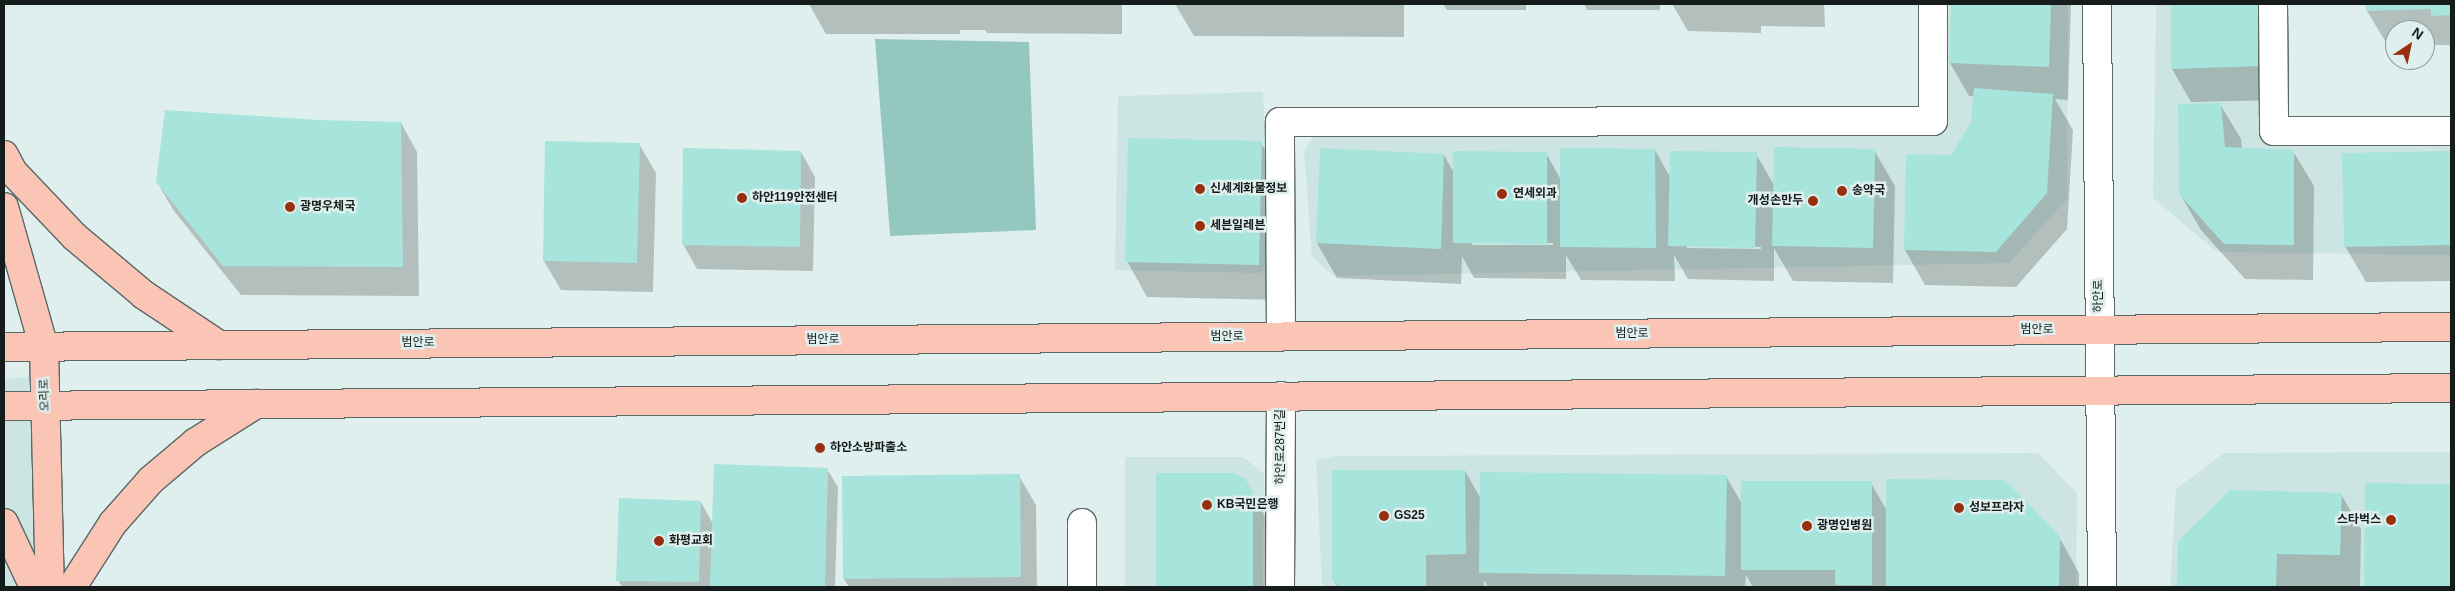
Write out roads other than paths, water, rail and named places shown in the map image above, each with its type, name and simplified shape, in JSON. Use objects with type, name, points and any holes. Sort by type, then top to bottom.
[{"type":"main road","points":[[4,155],[13,172],[75,237],[144,295],[219,345]]},
{"type":"main road","name":"오리로","points":[[4,207],[44,347],[50,587]]},
{"type":"main road","name":"범안로","points":[[4,347],[2451,327]]},
{"type":"main road","points":[[4,406],[2451,388]]},
{"type":"main road","points":[[72,587],[112,523],[151,480],[196,442],[256,404]]},
{"type":"main road","points":[[4,523],[34,587]]},
{"type":"street","points":[[1281,336],[1280,122],[1933,121],[1932,4]]},
{"type":"street","name":"하안로","points":[[2097,4],[2102,587]]},
{"type":"street","points":[[2273,4],[2274,131],[2451,131]]},
{"type":"street","name":"하안로287번길","points":[[1280,587],[1281,396]]},
{"type":"street","points":[[1082,524],[1082,587]]},
{"type":"place","name":"신세계화물정보","points":[[1200,189]]},
{"type":"place","name":"송약국","points":[[1842,191]]},
{"type":"place","name":"연세외과","points":[[1502,194]]},
{"type":"place","name":"하안119안전센터","points":[[742,198]]},
{"type":"place","name":"개성손만두","points":[[1813,201]]},
{"type":"place","name":"광명우체국","points":[[290,207]]},
{"type":"place","name":"세븐일레븐","points":[[1200,226]]},
{"type":"place","name":"하안소방파출소","points":[[820,448]]},
{"type":"place","name":"KB국민은행","points":[[1207,505]]},
{"type":"place","name":"성보프라자","points":[[1959,508]]},
{"type":"place","name":"GS25","points":[[1384,516]]},
{"type":"place","name":"스타벅스","points":[[2391,520]]},
{"type":"place","name":"광명인병원","points":[[1807,526]]},
{"type":"place","name":"화평교회","points":[[659,541]]}]
